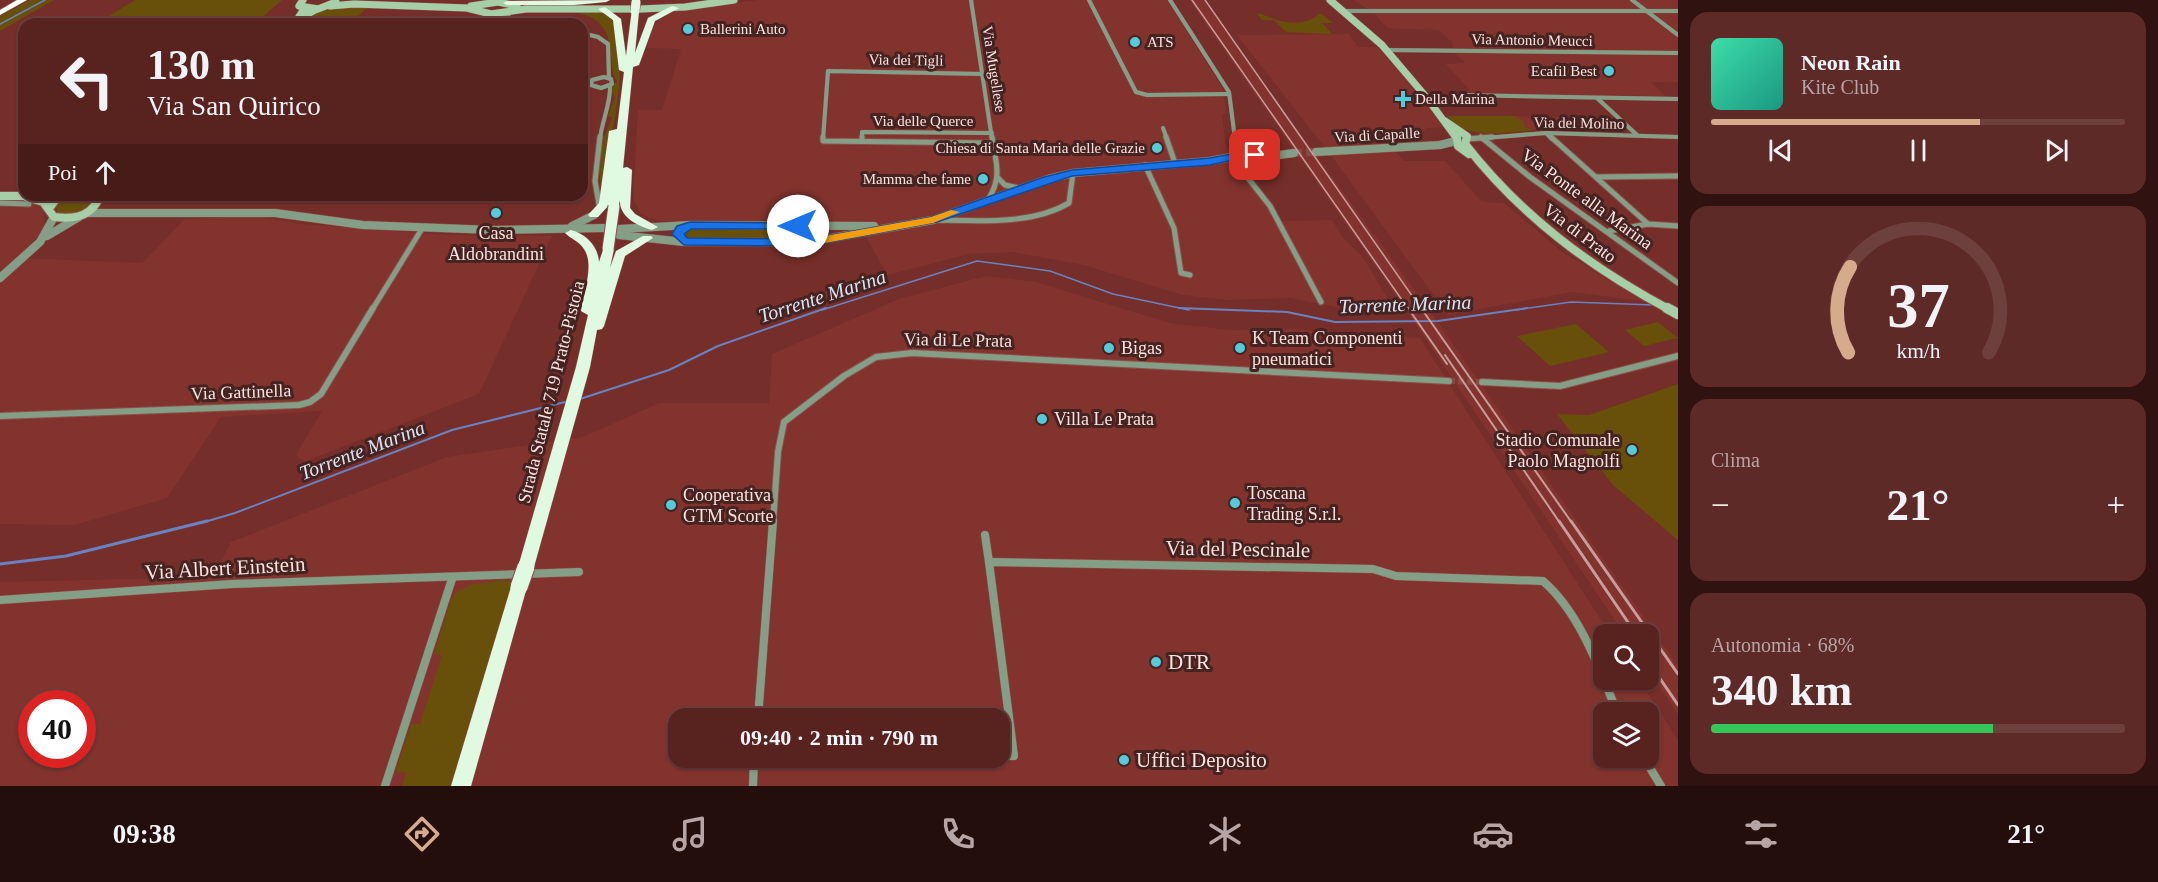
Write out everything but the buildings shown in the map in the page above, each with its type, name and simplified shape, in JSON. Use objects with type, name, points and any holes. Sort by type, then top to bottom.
[{"type":"highway","points":[[0,11],[17,0]]},
{"type":"highway","points":[[0,11],[23,0]]},
{"type":"highway","points":[[505,8],[574,3],[604,4],[617,19],[627,87]]},
{"type":"highway","name":"Strada Statale 719 Prato-Pistoia","points":[[461,786],[566,431],[583,366],[608,249],[636,6]]},
{"type":"highway","points":[[627,87],[651,20],[675,8]]},
{"type":"highway","points":[[594,215],[604,204],[612,137],[625,104]]},
{"type":"highway","points":[[583,366],[605,308],[620,254],[650,233],[625,208],[629,138],[625,104]]},
{"type":"highway","points":[[568,230],[585,240],[592,248],[595,259],[589,287],[583,366]]},
{"type":"main road","points":[[303,0],[299,6],[304,9],[354,4],[481,8],[495,2],[505,8],[563,9],[604,4],[675,8],[734,0]]},
{"type":"main road","points":[[330,6],[337,0]]},
{"type":"main road","points":[[342,0],[481,8],[486,14],[505,8],[636,6],[718,0]]},
{"type":"main road","name":"Via di Prato","points":[[1330,0],[1346,11],[1386,50],[1481,163],[1536,222],[1598,269],[1630,289],[1677,313]]},
{"type":"main road","points":[[298,18],[304,9]]},
{"type":"main road","points":[[302,18],[318,9]]},
{"type":"main road","points":[[0,196],[18,199]]},
{"type":"main road","points":[[42,201],[51,207],[54,217],[83,215],[95,201]]},
{"type":"main road","points":[[51,207],[55,201]]},
{"type":"street","name":"Via Mugellese","points":[[970,0],[992,133],[998,178],[997,187]]},
{"type":"street","points":[[1089,0],[1136,92],[1147,95],[1229,94]]},
{"type":"street","points":[[1170,0],[1229,94],[1236,139],[1235,155],[1270,206],[1320,302]]},
{"type":"street","points":[[1632,0],[1678,35]]},
{"type":"street","points":[[492,18],[505,8]]},
{"type":"street","points":[[498,18],[511,14],[563,9]]},
{"type":"street","points":[[1346,11],[1678,12]]},
{"type":"street","points":[[568,230],[594,215],[599,204],[595,181],[602,123],[611,98],[610,85],[613,80],[609,78],[610,49],[607,43],[598,37],[588,34]]},
{"type":"street","name":"Via Antonio Meucci","points":[[1386,50],[1678,53]]},
{"type":"street","points":[[608,68],[590,83],[610,94]]},
{"type":"street","name":"Via dei Tigli","points":[[828,71],[983,74]]},
{"type":"street","name":"Via delle Querce","points":[[828,71],[823,141],[993,142]]},
{"type":"street","points":[[598,78],[609,78]]},
{"type":"street","points":[[598,88],[610,85]]},
{"type":"street","points":[[1456,95],[1678,99]]},
{"type":"street","points":[[1596,98],[1637,135]]},
{"type":"street","points":[[1163,128],[1175,163]]},
{"type":"street","name":"Via delle Querce","points":[[862,141],[862,132],[992,133]]},
{"type":"street","points":[[1546,133],[1648,224]]},
{"type":"street","name":"Via del Molino","points":[[1462,139],[1546,133],[1678,137]]},
{"type":"street","name":"Via Ponte alla Marina","points":[[1481,137],[1530,177],[1609,231],[1678,283]]},
{"type":"street","points":[[1236,139],[1250,153],[1276,155],[1294,153]]},
{"type":"street","name":"Via di Capalle","points":[[1316,152],[1440,145],[1462,139]]},
{"type":"street","points":[[933,220],[1022,188],[1072,173],[1235,155],[1246,159],[1250,153]]},
{"type":"street","points":[[1145,165],[1174,228],[1180,273],[1190,275]]},
{"type":"street","points":[[619,232],[650,233],[684,242],[821,240],[933,220],[1053,212],[1070,203],[1072,173]]},
{"type":"street","points":[[1596,177],[1678,176]]},
{"type":"street","points":[[998,178],[1009,193]]},
{"type":"street","points":[[1005,185],[1022,188]]},
{"type":"street","points":[[986,201],[997,187],[1009,193]]},
{"type":"street","points":[[0,203],[18,201]]},
{"type":"street","points":[[100,201],[115,211]]},
{"type":"street","points":[[43,238],[83,215],[115,211],[275,213],[338,224],[604,231]]},
{"type":"street","points":[[1,276],[43,238],[52,226],[54,217]]},
{"type":"street","points":[[1609,231],[1648,224],[1678,226]]},
{"type":"street","points":[[684,242],[678,232],[690,225]]},
{"type":"street","points":[[650,233],[690,225],[903,225]]},
{"type":"street","points":[[816,226],[824,234],[821,240]]},
{"type":"street","name":"Via Gattinella","points":[[0,416],[306,404],[321,394],[423,227]]},
{"type":"street","name":"Via di Le Prata","points":[[759,708],[778,452],[784,422],[844,376],[876,357],[912,353],[1449,381]]},
{"type":"street","points":[[1482,382],[1560,386],[1678,356]]},
{"type":"street","points":[[985,535],[1008,708]]},
{"type":"street","name":"Via del Pescinale","points":[[989,562],[1373,569],[1396,576],[1543,581],[1557,592],[1566,606],[1612,702]]},
{"type":"street","name":"Via Albert Einstein","points":[[0,600],[50,599],[230,584],[452,579],[579,572]]},
{"type":"street","points":[[385,786],[452,579]]},
{"type":"street","points":[[1010,725],[1014,756],[1010,756]]},
{"type":"street","points":[[753,786],[754,768]]},
{"type":"street","points":[[1650,768],[1661,786]]},
{"type":"shaded area","points":[[30,0],[54,0],[23,18],[18,18],[18,21],[0,31],[0,16]]},
{"type":"shaded area","points":[[135,0],[282,0],[261,18],[106,18]]},
{"type":"shaded area","points":[[759,0],[1167,0],[1223,89],[1226,112],[1222,116],[1226,145],[1279,221],[1332,220],[1343,238],[1362,256],[1394,309],[1350,310],[1290,298],[1227,300],[1183,295],[1084,265],[1013,252],[969,254],[887,275],[858,222],[659,221],[641,214],[633,199],[638,110],[662,110],[681,49],[647,48],[652,30],[660,17],[673,10]]},
{"type":"shaded area","points":[[1189,0],[1203,0],[1432,314],[1649,624],[1617,624],[1409,314]]},
{"type":"shaded area","points":[[1354,0],[1678,0],[1678,82],[1651,82],[1665,96],[1473,94],[1446,64],[1465,63],[1455,53],[1452,42],[1438,30],[1387,28],[1375,14]]},
{"type":"shaded area","points":[[339,6],[367,8],[356,18],[310,18],[318,12]]},
{"type":"shaded area","points":[[570,10],[599,11],[615,17],[620,79],[602,188],[600,171],[602,146],[612,117],[608,116],[615,98],[611,88],[617,81],[612,69],[607,36],[603,28],[594,19]]},
{"type":"shaded area","points":[[1320,13],[1333,23],[1322,23],[1332,34],[1286,32],[1274,20],[1262,20],[1257,14],[1282,21],[1299,22],[1314,18]]},
{"type":"shaded area","points":[[1349,34],[1358,47],[1380,47],[1446,127],[1426,128],[1421,134],[1355,135],[1365,151],[1395,151],[1404,161],[1445,161],[1482,202],[1504,203],[1561,251],[1642,301],[1571,292],[1448,315],[1330,154],[1237,35]]},
{"type":"shaded area","points":[[1447,116],[1515,116],[1524,122],[1524,127],[1534,130],[1488,134],[1466,129]]},
{"type":"shaded area","points":[[1515,116],[1559,117],[1572,131],[1531,129],[1524,127],[1523,122]]},
{"type":"shaded area","points":[[0,201],[32,202],[43,210],[45,229],[18,258],[142,263],[185,219],[256,216],[303,224],[447,235],[552,236],[479,394],[306,461],[298,458],[297,453],[322,411],[221,417],[167,498],[75,525],[0,524]]},
{"type":"shaded area","points":[[92,201],[93,204],[80,214],[58,214],[55,202]]},
{"type":"shaded area","points":[[687,228],[816,229],[822,234],[819,238],[689,240],[681,235]]},
{"type":"shaded area","points":[[986,276],[1036,282],[1170,323],[1230,330],[1292,329],[1420,338],[1604,624],[1593,624],[1593,690],[1646,690],[1653,702],[1593,702],[1593,768],[1659,768],[1659,711],[1678,740],[1678,786],[0,786],[0,582],[213,577],[231,542],[447,457],[583,437],[659,403],[769,403],[772,354],[899,299]]},
{"type":"shaded area","points":[[1658,322],[1678,338],[1644,346],[1625,330]]},
{"type":"shaded area","points":[[1576,324],[1609,352],[1550,366],[1517,336]]},
{"type":"shaded area","name":"Stadio Comunale Paolo Magnolfi","points":[[1678,384],[1678,540],[1614,486],[1557,414],[1589,415]]},
{"type":"shaded area","points":[[503,580],[513,581],[451,786],[402,786],[406,772],[396,772],[411,724],[420,724],[442,655],[434,654],[451,600],[456,592],[470,585]]},
{"type":"shaded area","points":[[1659,639],[1678,666],[1678,715],[1659,686]]},
{"type":"waterway","points":[[0,24],[45,0]]},
{"type":"waterway","name":"Torrente Marina","points":[[822,310],[977,261],[1050,271],[1113,294],[1180,308]]},
{"type":"waterway","name":"Torrente Marina","points":[[1516,310],[1571,302],[1654,305]]},
{"type":"waterway","name":"Torrente Marina","points":[[580,399],[669,370],[718,346],[826,308]]},
{"type":"waterway","name":"Torrente Marina","points":[[1180,308],[1287,312],[1335,322],[1438,321],[1527,308]]},
{"type":"waterway","name":"Torrente Marina","points":[[1180,308],[1189,310]]},
{"type":"waterway","name":"Torrente Marina","points":[[201,523],[235,513],[452,430],[569,401]]},
{"type":"waterway","name":"Torrente Marina","points":[[0,564],[66,556],[207,521]]},
{"type":"tunnel","points":[[1294,153],[1316,152]]},
{"type":"tunnel","points":[[1449,381],[1482,382]]},
{"type":"railway","points":[[1192,0],[1409,310]]},
{"type":"railway","points":[[1205,0],[1422,310]]},
{"type":"railway","points":[[1408,308],[1447,364]]},
{"type":"railway","points":[[1421,308],[1572,523]]},
{"type":"railway","points":[[1445,355],[1560,523]]},
{"type":"railway","points":[[1559,521],[1629,624]]},
{"type":"railway","points":[[1571,521],[1678,674]]},
{"type":"railway","points":[[1659,677],[1678,705]]},
{"type":"slow traffic","points":[[814,242],[933,220],[955,212]]},
{"type":"place","name":"Ballerini Auto","points":[[688,29]]},
{"type":"place","name":"ATS","points":[[1135,42]]},
{"type":"place","name":"Ecafil Best","points":[[1609,71]]},
{"type":"place","name":"Della Marina","points":[[1403,99]]},
{"type":"place","name":"Chiesa di Santa Maria delle Grazie","points":[[1157,148]]},
{"type":"place","name":"Mamma che fame","points":[[983,179]]},
{"type":"place","name":"Casa Aldobrandini","points":[[496,213]]},
{"type":"place","name":"Bigas","points":[[1109,348]]},
{"type":"place","name":"K Team Componenti pneumatici","points":[[1240,348]]},
{"type":"place","name":"Villa Le Prata","points":[[1042,419]]},
{"type":"place","name":"Stadio Comunale Paolo Magnolfi","points":[[1632,450]]},
{"type":"place","name":"Toscana Trading S.r.l.","points":[[1235,503]]},
{"type":"place","name":"Cooperativa GTM Scorte","points":[[671,505]]},
{"type":"place","name":"DTR","points":[[1156,662]]},
{"type":"place","name":"Uffici Deposito","points":[[1124,760]]},
{"type":"route","points":[[798,226],[690,225],[685,226],[678,234],[684,242],[809,242],[933,220],[1048,179],[1072,173],[1225,160],[1237,156],[1250,159],[1255,155]]}]
